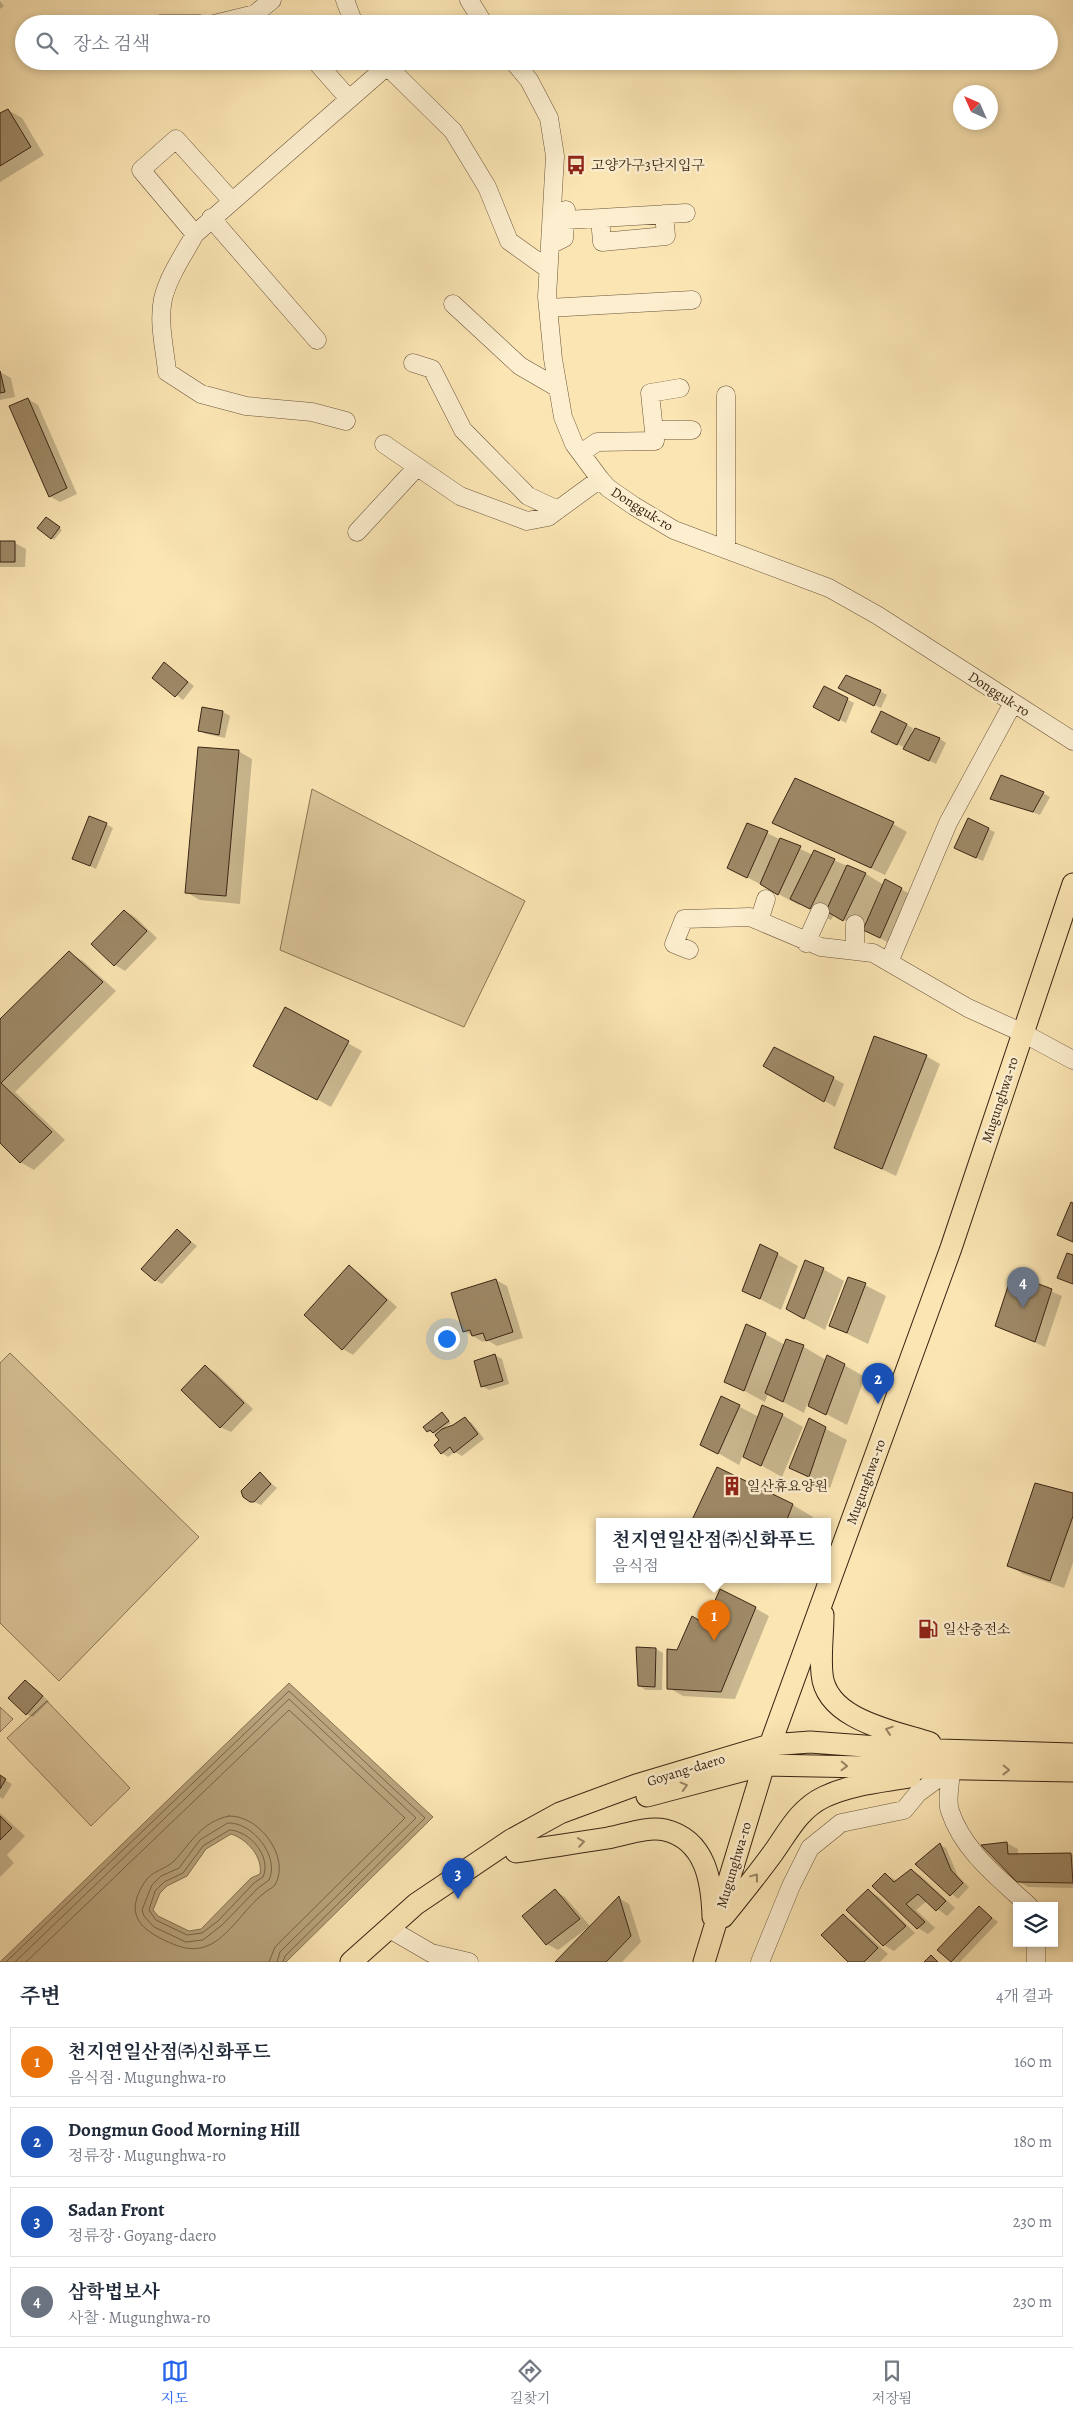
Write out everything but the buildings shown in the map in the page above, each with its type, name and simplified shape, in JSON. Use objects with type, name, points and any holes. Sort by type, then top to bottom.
[{"type":"main road","name":"Mugunghwa-ro","points":[[831,1579],[951,1248],[1073,884]]},
{"type":"main road","name":"Mugunghwa-ro","points":[[704,1962],[767,1755],[829,1583]]},
{"type":"main road","points":[[824,1598],[822,1675],[829,1695],[834,1702],[844,1711],[862,1720],[952,1760]]},
{"type":"main road","name":"Goyang-daero","points":[[952,1760],[1073,1754]]},
{"type":"main road","name":"Goyang-daero","points":[[351,1962],[516,1852],[553,1832],[633,1799],[767,1755]]},
{"type":"main road","name":"Goyang-daero","points":[[371,1962],[416,1904],[462,1872],[511,1840],[560,1813],[636,1785],[767,1755],[952,1760],[1073,1770]]},
{"type":"main road","points":[[714,1929],[774,1852],[791,1824],[807,1808],[824,1797],[850,1788],[952,1760]]},
{"type":"main road","points":[[516,1852],[642,1830],[664,1830],[687,1841],[704,1860],[712,1891],[714,1929]]},
{"type":"street","points":[[251,15],[255,14],[272,0]]},
{"type":"street","points":[[345,0],[351,15]]},
{"type":"street","points":[[469,0],[478,15]]},
{"type":"street","points":[[323,70],[349,99]]},
{"type":"street","points":[[346,421],[312,412],[246,406],[219,399],[201,394],[168,372],[162,326],[163,299],[178,263],[195,234],[349,99],[378,70]]},
{"type":"street","points":[[390,70],[453,131],[488,187],[509,241],[548,269]]},
{"type":"street","name":"Dongguk-ro","points":[[521,70],[529,80],[549,118],[555,156],[548,269],[548,308],[563,417],[574,444],[600,479],[608,488],[634,506],[674,530],[829,588],[877,615],[1073,741]]},
{"type":"street","points":[[195,234],[141,170],[176,139],[232,200]]},
{"type":"street","points":[[550,245],[564,238],[566,220],[566,210],[553,197]]},
{"type":"street","points":[[566,220],[686,213]]},
{"type":"street","points":[[600,218],[602,242],[666,236],[664,214]]},
{"type":"street","points":[[211,218],[317,340]]},
{"type":"street","points":[[548,308],[692,300]]},
{"type":"street","points":[[453,304],[520,366],[558,388]]},
{"type":"street","points":[[413,363],[432,369],[463,430],[528,496],[558,510]]},
{"type":"street","points":[[581,453],[597,442],[655,441],[650,393],[680,388]]},
{"type":"street","points":[[726,395],[726,549]]},
{"type":"street","points":[[654,430],[692,430]]},
{"type":"street","points":[[384,444],[460,496],[527,521],[548,516],[600,479]]},
{"type":"street","points":[[357,532],[416,467]]},
{"type":"street","points":[[890,962],[948,823],[1013,703]]},
{"type":"street","points":[[758,921],[766,899]]},
{"type":"street","points":[[806,943],[820,912]]},
{"type":"street","points":[[690,950],[674,944],[684,919],[750,917],[821,948],[873,953],[975,1011],[1023,1033],[1073,1060]]},
{"type":"street","points":[[855,924],[855,951]]},
{"type":"street","points":[[952,1760],[949,1810],[966,1843],[988,1868],[1025,1902]]},
{"type":"street","points":[[760,1962],[791,1886],[810,1848],[841,1823],[904,1810],[918,1793],[952,1760]]},
{"type":"street","points":[[394,1932],[431,1952],[469,1962]]},
{"type":"street","points":[[1036,1947],[1036,1962]]},
{"type":"shaded area","points":[[312,789],[525,901],[464,1027],[280,950]]},
{"type":"shaded area","points":[[10,1353],[199,1537],[59,1681],[0,1623],[0,1363]]},
{"type":"shaded area","points":[[47,1701],[130,1788],[91,1826],[7,1738]]},
{"type":"shaded area","points":[[0,1707],[13,1719],[0,1732]]},
{"type":"water","points":[[289,1683],[433,1817],[286,1962],[0,1962]],"holes":[[[231,1834],[237,1836],[253,1850],[259,1861],[260,1874],[251,1878],[201,1929],[189,1931],[158,1916],[153,1910],[160,1893],[167,1886],[187,1876],[206,1849]]]},
{"type":"place","name":"고양가구3단지입구","points":[[576,165]]},
{"type":"place","name":"삼학법보사","points":[[1023,1308]]},
{"type":"place","name":"Dongmun Good Morning Hill","points":[[878,1404]]},
{"type":"place","name":"일산휴요양원","points":[[732,1486]]},
{"type":"place","name":"일산충전소","points":[[928,1629]]},
{"type":"place","name":"천지연일산점㈜신화푸드","points":[[714,1641]]},
{"type":"place","name":"Sadan Front","points":[[458,1899]]}]
